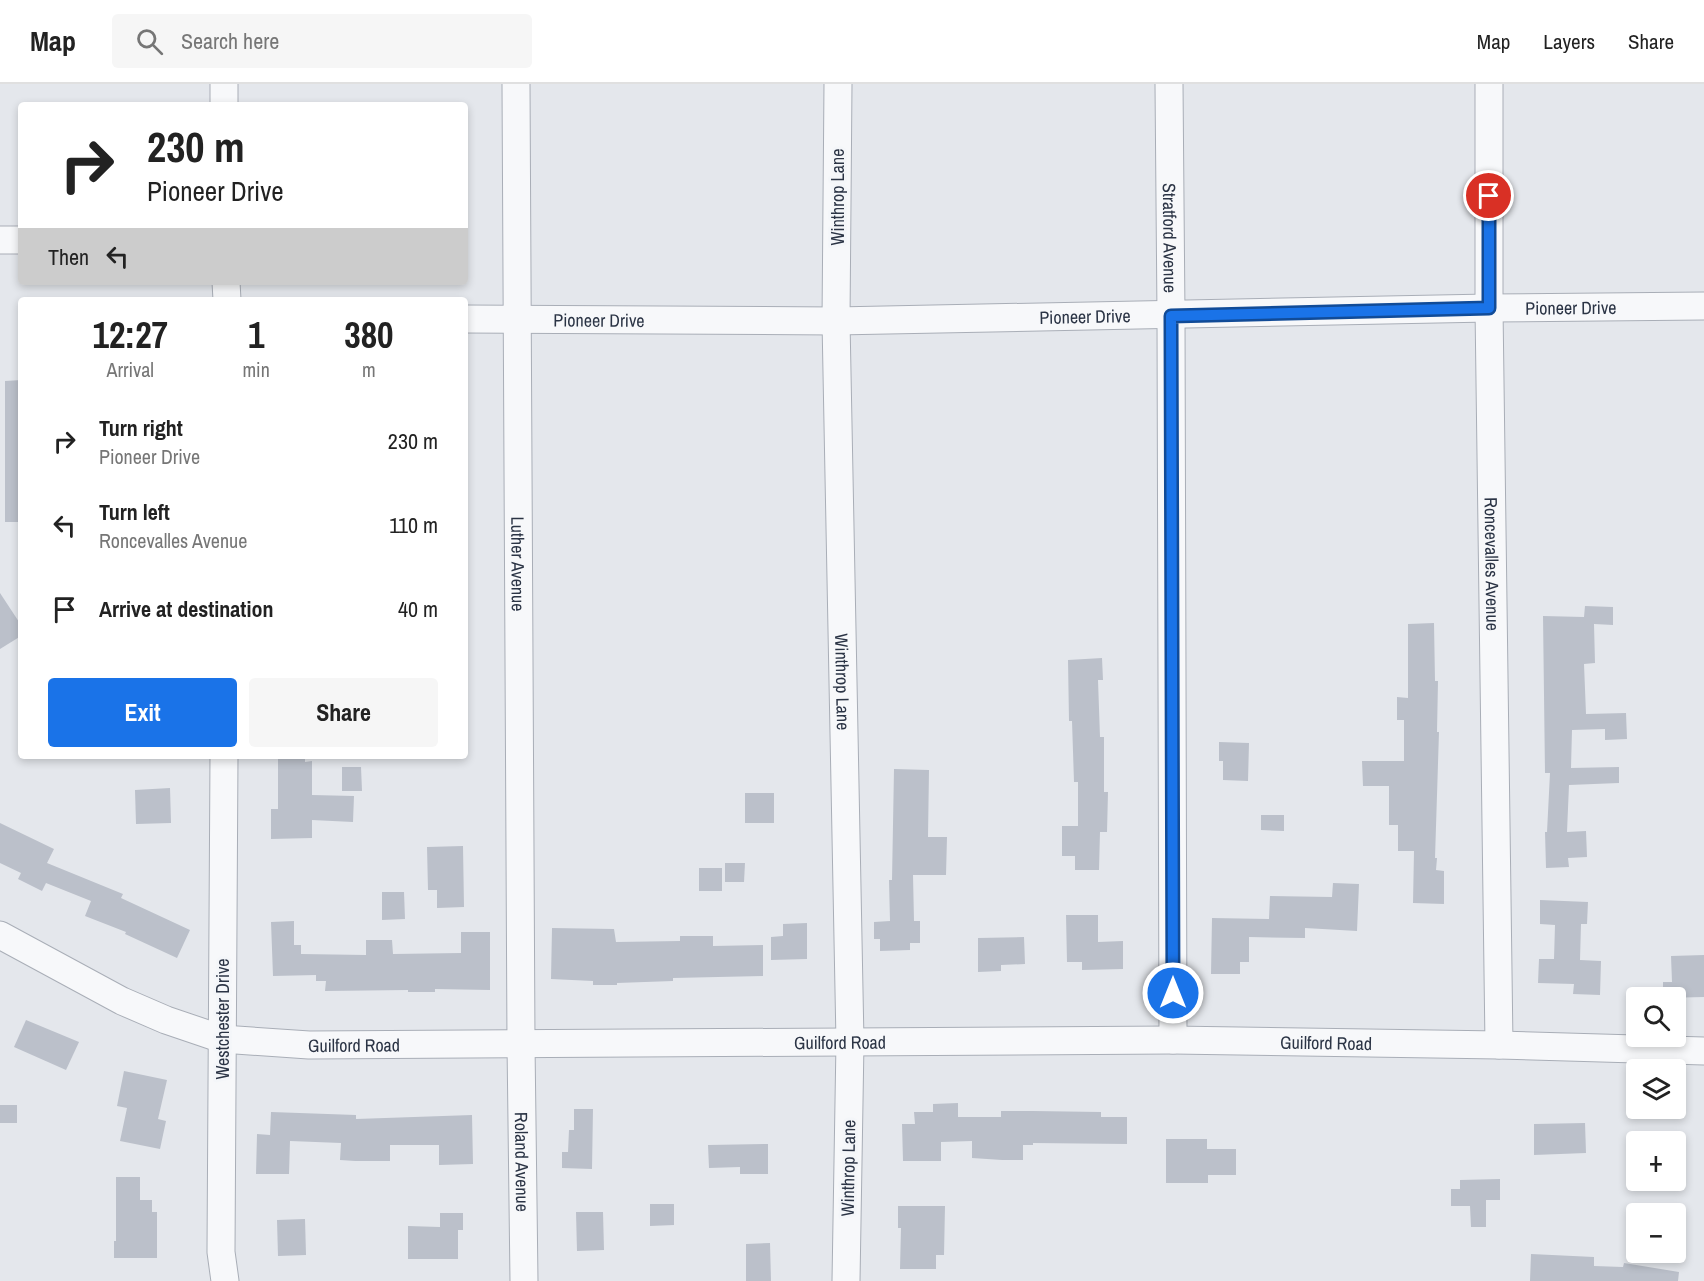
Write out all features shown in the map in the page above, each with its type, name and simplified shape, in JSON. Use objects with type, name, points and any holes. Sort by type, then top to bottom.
[{"type":"street","points":[[224,84],[224,102]]},
{"type":"street","name":"Luther Avenue","points":[[516,84],[521,1044]]},
{"type":"street","name":"Winthrop Lane","points":[[838,84],[836,321],[850,1042],[846,1281]]},
{"type":"street","name":"Stratford Avenue","points":[[1169,84],[1173,1040]]},
{"type":"street","name":"Roncevalles Avenue","points":[[1489,84],[1489,308],[1500,1045]]},
{"type":"street","points":[[0,240],[18,240]]},
{"type":"street","name":"Pioneer Drive","points":[[468,319],[836,321],[1704,306]]},
{"type":"street","name":"Westchester Drive","points":[[224,759],[221,1252],[225,1281]]},
{"type":"street","name":"Guilford Road","points":[[0,935],[122,1001],[166,1020],[222,1039],[309,1045],[1173,1040],[1704,1051]]},
{"type":"street","name":"Roland Avenue","points":[[521,1044],[524,1281]]},
{"type":"building","points":[[18,380],[18,522],[5,522],[5,381]]},
{"type":"building","points":[[0,593],[18,620],[18,638],[0,649]]},
{"type":"building","points":[[1585,606],[1613,607],[1613,625],[1594,624],[1595,663],[1584,664],[1586,714],[1626,713],[1627,739],[1605,740],[1605,729],[1572,730],[1571,768],[1619,767],[1619,783],[1569,785],[1567,832],[1586,831],[1587,857],[1568,858],[1569,867],[1546,868],[1545,832],[1547,832],[1550,773],[1545,773],[1543,616],[1584,617]]},
{"type":"building","points":[[1434,623],[1435,681],[1438,681],[1437,732],[1439,732],[1435,858],[1437,858],[1436,870],[1444,871],[1444,904],[1413,903],[1414,851],[1398,851],[1398,825],[1389,825],[1389,786],[1363,786],[1362,761],[1404,761],[1404,720],[1397,720],[1397,697],[1408,698],[1408,624]]},
{"type":"building","points":[[1102,658],[1103,680],[1098,680],[1100,737],[1104,737],[1104,792],[1108,792],[1107,832],[1100,832],[1099,870],[1075,870],[1075,856],[1062,856],[1062,826],[1078,826],[1078,782],[1074,782],[1072,721],[1069,721],[1068,660]]},
{"type":"building","points":[[1219,742],[1249,743],[1248,781],[1223,780],[1223,761],[1219,761]]},
{"type":"building","points":[[278,759],[312,761],[312,795],[354,796],[353,822],[312,820],[312,838],[271,839],[271,809],[278,809]]},
{"type":"building","points":[[342,767],[361,767],[362,791],[342,791]]},
{"type":"building","points":[[894,769],[929,770],[928,837],[947,837],[946,875],[913,875],[914,921],[920,921],[920,943],[910,943],[910,950],[880,951],[880,939],[874,939],[874,922],[890,921],[889,880],[892,880]]},
{"type":"building","points":[[170,788],[171,823],[136,824],[135,790]]},
{"type":"building","points":[[745,793],[774,793],[774,823],[745,823]]},
{"type":"building","points":[[1261,815],[1284,815],[1284,831],[1261,830]]},
{"type":"building","points":[[0,823],[54,849],[47,863],[123,894],[121,898],[190,930],[177,958],[125,934],[126,932],[85,916],[91,901],[46,883],[42,891],[18,879],[21,873],[0,863]]},
{"type":"building","points":[[463,846],[464,907],[437,908],[437,890],[428,890],[427,847]]},
{"type":"building","points":[[725,863],[745,863],[744,882],[725,882]]},
{"type":"building","points":[[699,868],[722,868],[722,891],[699,891]]},
{"type":"building","points":[[1333,883],[1359,884],[1357,931],[1305,928],[1305,938],[1249,937],[1249,962],[1240,962],[1240,974],[1211,974],[1212,918],[1269,919],[1270,896],[1332,897]]},
{"type":"building","points":[[382,892],[404,892],[405,919],[382,920]]},
{"type":"building","points":[[1540,900],[1588,902],[1587,924],[1581,924],[1580,960],[1601,961],[1600,995],[1573,994],[1574,984],[1538,983],[1539,959],[1554,959],[1555,925],[1540,924]]},
{"type":"building","points":[[1066,915],[1098,915],[1098,942],[1123,941],[1123,969],[1082,970],[1082,962],[1067,962]]},
{"type":"building","points":[[294,921],[294,945],[301,945],[301,954],[366,955],[366,940],[392,940],[393,954],[461,953],[461,932],[490,932],[490,990],[325,991],[326,981],[316,981],[316,975],[273,976],[271,922]]},
{"type":"building","points":[[807,923],[807,959],[771,960],[771,937],[783,936],[783,924]]},
{"type":"building","points":[[552,928],[614,929],[616,942],[680,941],[680,936],[713,936],[713,946],[763,945],[763,976],[673,978],[673,981],[617,983],[617,985],[593,985],[593,981],[551,979]]},
{"type":"building","points":[[1024,937],[1025,964],[1001,965],[1001,971],[978,972],[978,938]]},
{"type":"building","points":[[1704,955],[1704,997],[1686,997],[1686,987],[1663,987],[1663,982],[1672,982],[1671,956]]},
{"type":"building","points":[[26,1020],[79,1042],[66,1070],[14,1047]]},
{"type":"building","points":[[124,1071],[167,1080],[158,1119],[166,1121],[160,1149],[120,1141],[127,1108],[117,1106]]},
{"type":"building","points":[[958,1103],[958,1117],[1001,1117],[1001,1111],[1033,1111],[1101,1112],[1101,1117],[1127,1117],[1127,1144],[1033,1143],[1033,1145],[1023,1145],[1023,1160],[1002,1160],[972,1158],[972,1141],[941,1142],[941,1161],[903,1161],[902,1124],[915,1124],[914,1112],[933,1112],[933,1104]]},
{"type":"building","points":[[0,1105],[17,1105],[17,1123],[0,1123]]},
{"type":"building","points":[[574,1109],[593,1109],[592,1169],[562,1168],[562,1152],[568,1152],[569,1130],[574,1130]]},
{"type":"building","points":[[271,1112],[356,1115],[356,1119],[472,1115],[473,1164],[439,1165],[439,1145],[390,1145],[390,1161],[355,1161],[340,1160],[341,1143],[290,1141],[289,1174],[256,1174],[257,1134],[270,1135]]},
{"type":"building","points":[[1585,1123],[1586,1153],[1534,1155],[1534,1124]]},
{"type":"building","points":[[1166,1139],[1207,1139],[1207,1149],[1236,1149],[1236,1175],[1208,1175],[1208,1183],[1166,1183]]},
{"type":"building","points":[[768,1144],[768,1174],[740,1174],[740,1167],[709,1168],[708,1145]]},
{"type":"building","points":[[116,1177],[140,1177],[140,1200],[152,1200],[152,1212],[157,1212],[157,1258],[114,1258]]},
{"type":"building","points":[[1500,1179],[1500,1200],[1486,1200],[1486,1227],[1471,1227],[1470,1206],[1451,1206],[1451,1189],[1460,1189],[1460,1180]]},
{"type":"building","points":[[650,1204],[674,1204],[674,1225],[650,1226]]},
{"type":"building","points":[[898,1206],[945,1206],[944,1255],[936,1255],[936,1269],[900,1269],[901,1228],[898,1228]]},
{"type":"building","points":[[576,1212],[603,1212],[604,1250],[577,1251]]},
{"type":"building","points":[[440,1213],[463,1213],[463,1230],[458,1230],[458,1259],[408,1259],[408,1226],[440,1227]]},
{"type":"building","points":[[305,1219],[306,1255],[278,1256],[277,1220]]},
{"type":"building","points":[[770,1243],[771,1281],[746,1281],[746,1244]]},
{"type":"building","points":[[1531,1254],[1594,1257],[1594,1266],[1623,1267],[1624,1263],[1679,1272],[1678,1281],[1530,1281]]},
{"type":"route","points":[[1173,993],[1171,316],[1489,308],[1489,196]]}]
